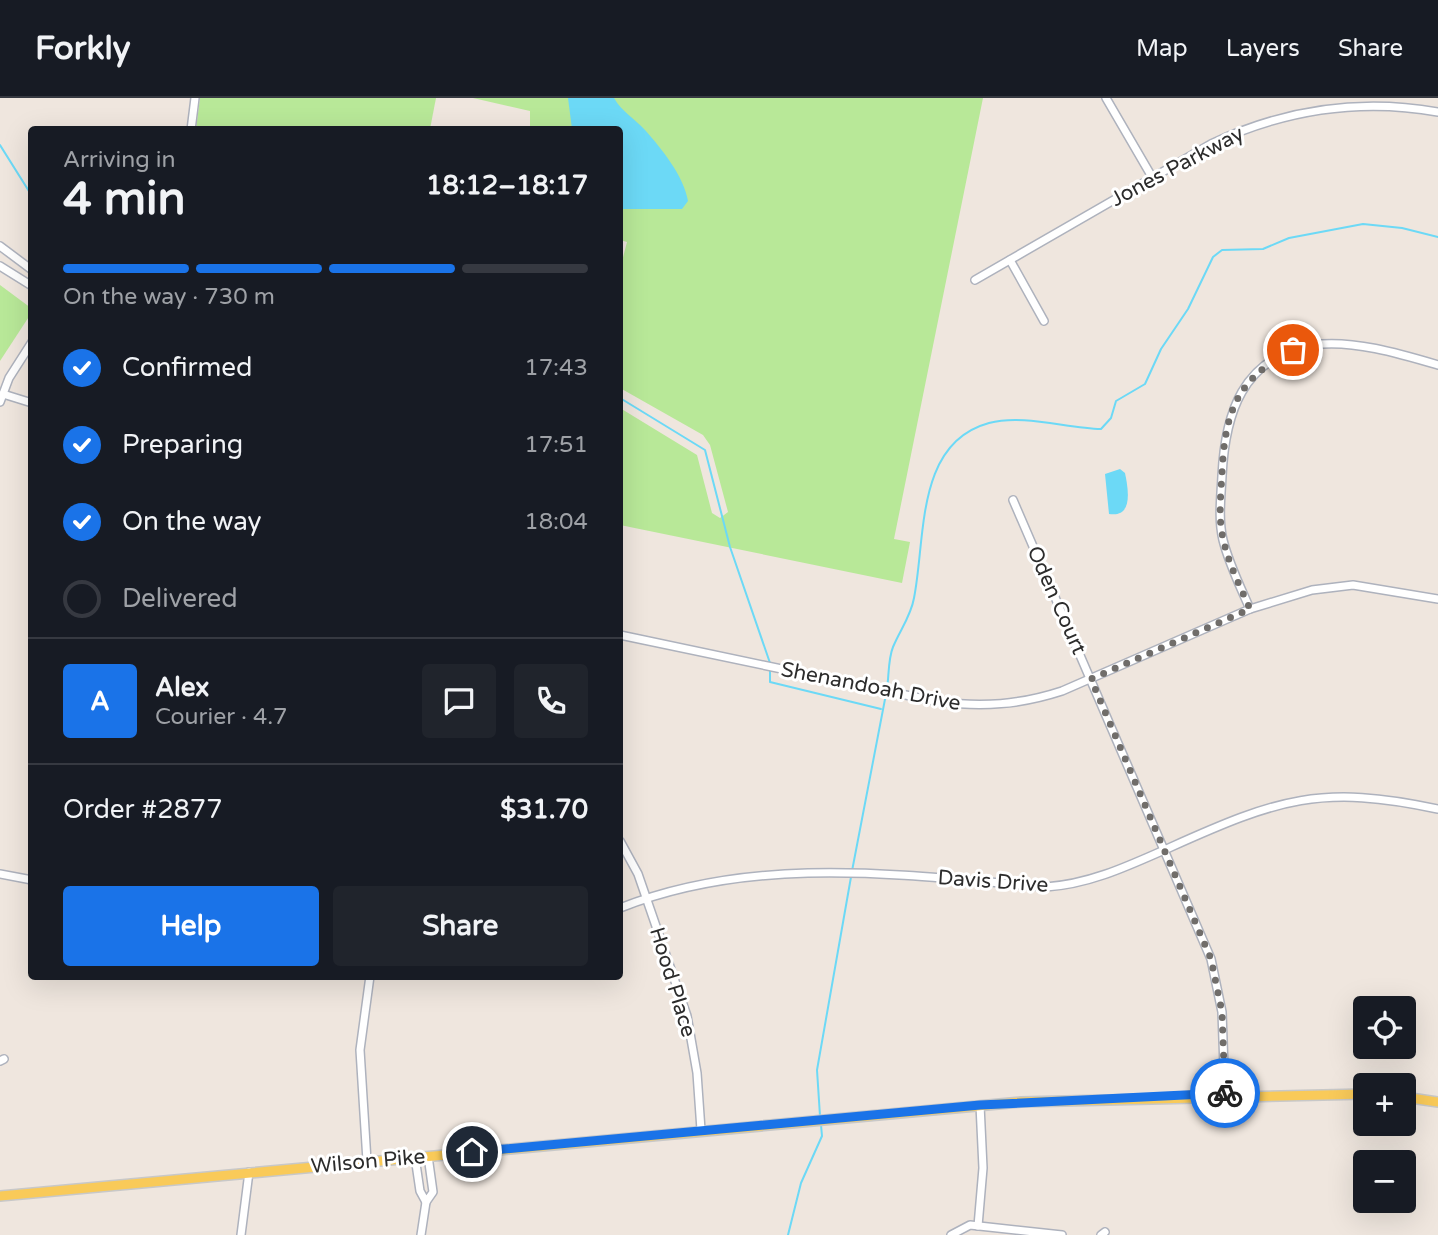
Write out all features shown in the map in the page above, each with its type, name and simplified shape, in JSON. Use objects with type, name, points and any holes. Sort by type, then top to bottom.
[{"type":"main road","name":"Wilson Pike","points":[[0,1196],[980,1105],[1353,1094]]},
{"type":"main road","points":[[1416,1099],[1438,1102]]},
{"type":"street","points":[[192,126],[195,98]]},
{"type":"street","points":[[1106,98],[1152,177]]},
{"type":"street","name":"Jones Parkway","points":[[975,280],[1152,177],[1241,130],[1309,111],[1363,105],[1438,111]]},
{"type":"street","points":[[0,246],[28,267]]},
{"type":"street","points":[[1010,260],[1044,321]]},
{"type":"street","points":[[0,266],[28,284]]},
{"type":"street","points":[[1250,609],[1223,538],[1220,509],[1226,428],[1235,400],[1251,379],[1268,363],[1293,350],[1326,344],[1438,365]]},
{"type":"street","points":[[28,349],[1,398],[28,402]]},
{"type":"street","name":"Oden Court","points":[[1013,500],[1203,938],[1219,988],[1225,1096]]},
{"type":"street","name":"Shenandoah Drive","points":[[623,636],[939,702],[989,707],[1034,700],[1091,679],[1278,598],[1332,586],[1378,588],[1438,599]]},
{"type":"street","name":"Davis Drive","points":[[623,907],[696,883],[754,874],[857,873],[1046,887],[1071,885],[1102,876],[1261,809],[1299,799],[1372,797],[1438,809]]},
{"type":"street","name":"Hood Place","points":[[623,847],[647,897],[687,1016],[697,1073],[701,1130]]},
{"type":"street","points":[[0,874],[28,879]]},
{"type":"street","points":[[367,1161],[360,1050],[369,980]]},
{"type":"street","points":[[978,1226],[983,1168],[980,1105]]},
{"type":"street","points":[[421,1235],[426,1202],[433,1192],[428,1156]]},
{"type":"street","points":[[415,1157],[420,1191],[426,1202]]},
{"type":"street","points":[[241,1235],[248,1172]]},
{"type":"street","points":[[951,1235],[961,1227],[978,1226],[1062,1235]]},
{"type":"green space","points":[[200,98],[436,98],[431,126],[196,126]]},
{"type":"green space","points":[[473,98],[983,98],[894,539],[910,542],[902,583],[623,526],[623,410],[697,455],[712,513],[720,518],[728,512],[710,445],[703,435],[623,390],[623,257],[627,242],[623,241],[623,126],[530,126],[530,111]]},
{"type":"green space","points":[[0,285],[28,306],[28,318],[0,361]]},
{"type":"water","points":[[568,98],[614,98],[665,154],[682,182],[688,201],[682,209],[623,209],[623,126],[572,126]]},
{"type":"water","points":[[1120,469],[1125,473],[1128,501],[1122,511],[1109,514],[1105,474]]},
{"type":"waterway","points":[[0,145],[28,190]]},
{"type":"waterway","points":[[887,689],[891,652],[913,605],[928,496],[936,471],[948,450],[965,434],[989,423],[1016,420],[1101,429],[1111,418],[1116,401],[1145,384],[1161,349],[1188,309],[1213,257],[1222,250],[1263,249],[1289,238],[1363,224],[1402,228],[1438,237]]},
{"type":"waterway","points":[[623,400],[705,450],[730,547],[770,663]]},
{"type":"waterway","points":[[770,669],[770,682],[881,709]]},
{"type":"waterway","points":[[852,871],[886,694]]},
{"type":"waterway","points":[[820,1116],[817,1070],[851,877]]},
{"type":"waterway","points":[[788,1235],[801,1183],[822,1136],[821,1125]]},
{"type":"way so far","points":[[1225,1093],[1222,1012],[1211,959],[1091,679],[1250,609],[1231,566],[1223,538],[1220,509],[1226,428],[1235,400],[1251,379],[1268,363],[1293,350]]},
{"type":"route","points":[[472,1152],[980,1105],[1225,1096],[1225,1093]]}]
